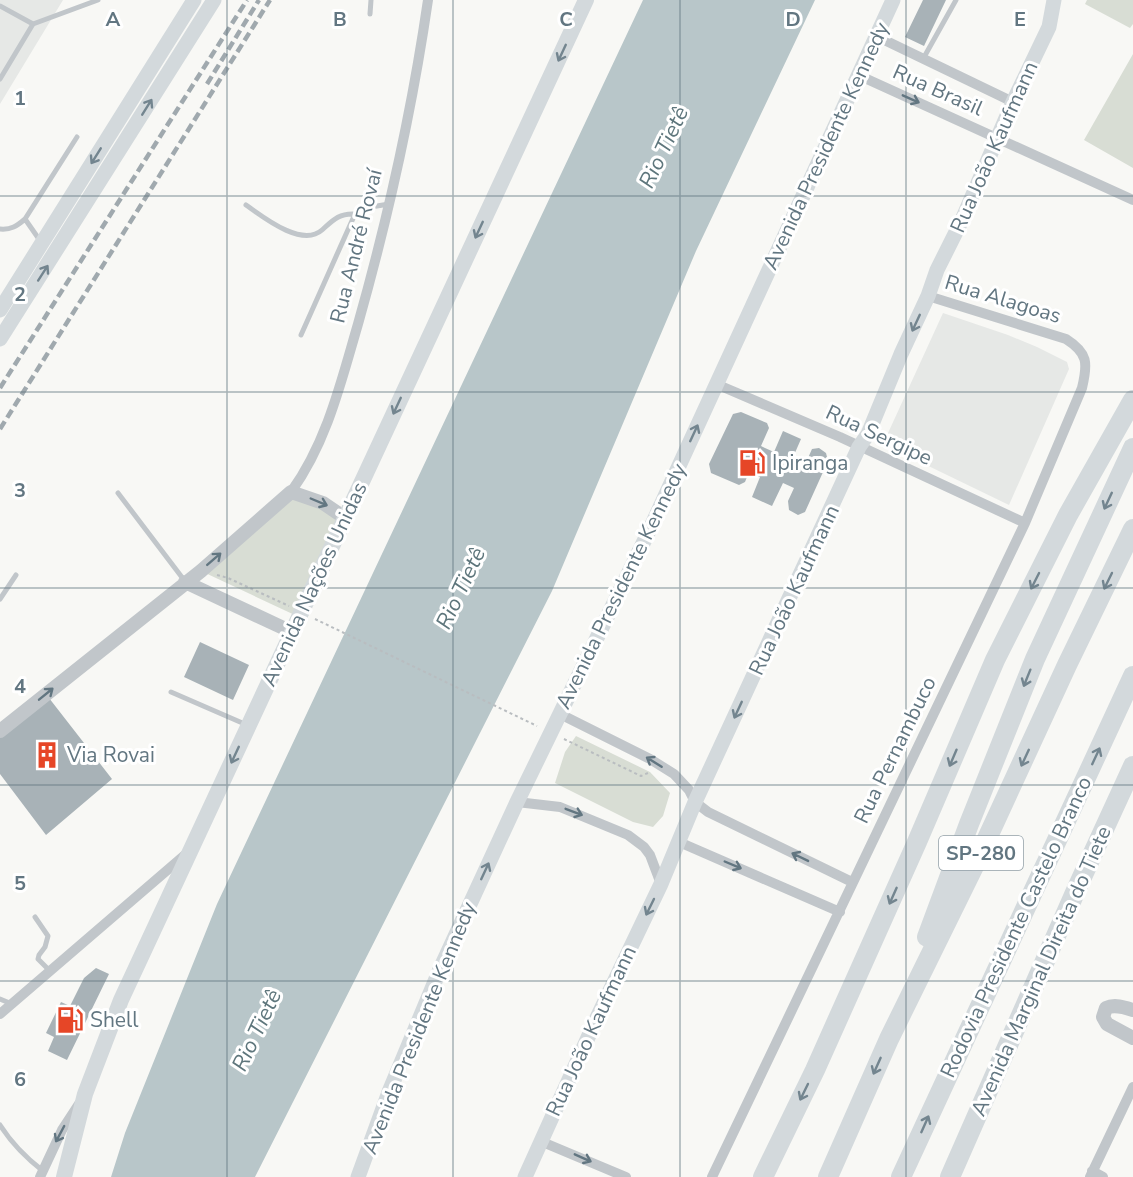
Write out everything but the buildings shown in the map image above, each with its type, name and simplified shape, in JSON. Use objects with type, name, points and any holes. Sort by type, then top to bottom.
[{"type":"highway","points":[[763,1177],[815,1070],[913,853],[996,660],[1068,515],[1133,400]]},
{"type":"highway","points":[[889,1039],[969,824],[1035,659],[1133,448]]},
{"type":"highway","name":"SP-280","points":[[828,1177],[889,1039],[980,856],[1067,665],[1133,529]]},
{"type":"highway","name":"Rodovia Presidente Castelo Branco","points":[[901,1177],[1133,676]]},
{"type":"highway","name":"Avenida Marginal Direita do Tiete","points":[[950,1177],[1133,766]]},
{"type":"main road","points":[[0,310],[194,0]]},
{"type":"main road","points":[[0,339],[214,0]]},
{"type":"main road","name":"Avenida Nações Unidas","points":[[64,1177],[85,1094],[121,1000],[586,0]]},
{"type":"main road","name":"Avenida Presidente Kennedy","points":[[358,1177],[389,1092],[441,967],[517,802],[641,548],[893,0]]},
{"type":"main road","name":"Rua João Kaufmann","points":[[525,1177],[661,884],[695,802],[868,434],[937,270],[1049,27],[1054,0]]},
{"type":"street","name":"Rua André Rovaí","points":[[0,731],[201,571],[291,492],[315,453],[324,432],[354,337],[376,258],[417,72],[428,0]]},
{"type":"street","name":"Rua Brasil","points":[[876,36],[1013,102]]},
{"type":"street","name":"Rua Brasil","points":[[858,75],[1133,200]]},
{"type":"street","name":"Rua Alagoas","points":[[928,296],[1066,339]]},
{"type":"street","name":"Rua Pernambuco","points":[[712,1177],[1025,523],[1083,388],[1085,360],[1079,348],[1066,339]]},
{"type":"street","name":"Rua Sergipe","points":[[716,384],[1025,523]]},
{"type":"street","points":[[291,492],[322,503],[345,518]]},
{"type":"street","points":[[185,582],[292,632]]},
{"type":"street","points":[[560,714],[658,764],[684,784],[695,802],[708,812],[852,882]]},
{"type":"street","points":[[517,802],[548,804],[572,810],[628,835],[644,847],[650,855],[661,884]]},
{"type":"street","points":[[679,842],[840,912]]},
{"type":"street","points":[[0,1014],[190,850]]},
{"type":"street","points":[[1133,1010],[1109,1006],[1103,1017],[1110,1026],[1133,1038]]},
{"type":"street","points":[[1103,1177],[1091,1174],[1133,1087]]},
{"type":"street","points":[[41,1174],[62,1130],[85,1094]]},
{"type":"street","points":[[540,1141],[626,1177]]},
{"type":"lane","points":[[0,79],[33,24],[98,0]]},
{"type":"lane","points":[[370,0],[370,14]]},
{"type":"lane","points":[[923,59],[956,0]]},
{"type":"lane","points":[[0,6],[33,24]]},
{"type":"lane","points":[[0,229],[8,230],[25,219],[77,137]]},
{"type":"lane","points":[[301,335],[355,214],[365,208],[389,204]]},
{"type":"lane","points":[[246,205],[279,227],[296,234],[308,235],[320,232],[330,221],[343,213],[355,214]]},
{"type":"lane","points":[[25,219],[42,243]]},
{"type":"lane","points":[[118,493],[185,582]]},
{"type":"lane","points":[[0,599],[16,575]]},
{"type":"lane","points":[[171,692],[249,726]]},
{"type":"lane","points":[[35,917],[48,936],[38,959],[50,971]]},
{"type":"lane","points":[[0,999],[12,1004]]},
{"type":"lane","points":[[0,1125],[11,1143],[41,1174]]},
{"type":"path","points":[[228,578],[292,608]]},
{"type":"path","points":[[313,618],[545,730]]},
{"type":"path","points":[[556,735],[640,776]]},
{"type":"shaded area","points":[[0,0],[63,0],[0,104]]},
{"type":"shaded area","points":[[1087,0],[1133,0],[1133,24],[1130,28],[1085,4]]},
{"type":"shaded area","points":[[1133,54],[1133,168],[1084,140]]},
{"type":"shaded area","points":[[943,313],[1008,335],[1067,362],[1069,369],[1009,505],[883,444]]},
{"type":"shaded area","points":[[291,492],[345,518],[299,617],[201,571]]},
{"type":"shaded area","points":[[576,736],[650,772],[670,793],[663,816],[653,827],[633,822],[555,783],[565,752]]},
{"type":"water","name":"Rio Tietê","points":[[643,0],[815,0],[696,251],[552,591],[255,1177],[111,1177],[125,1133],[217,904]]},
{"type":"railway","points":[[0,388],[247,0]]},
{"type":"railway","points":[[207,84],[259,0]]},
{"type":"railway","points":[[0,429],[270,0]]},
{"type":"place","name":"Ipiranga","points":[[752,463]]},
{"type":"place","name":"Via Rovai","points":[[47,755]]},
{"type":"place","name":"Shell","points":[[70,1020]]}]
